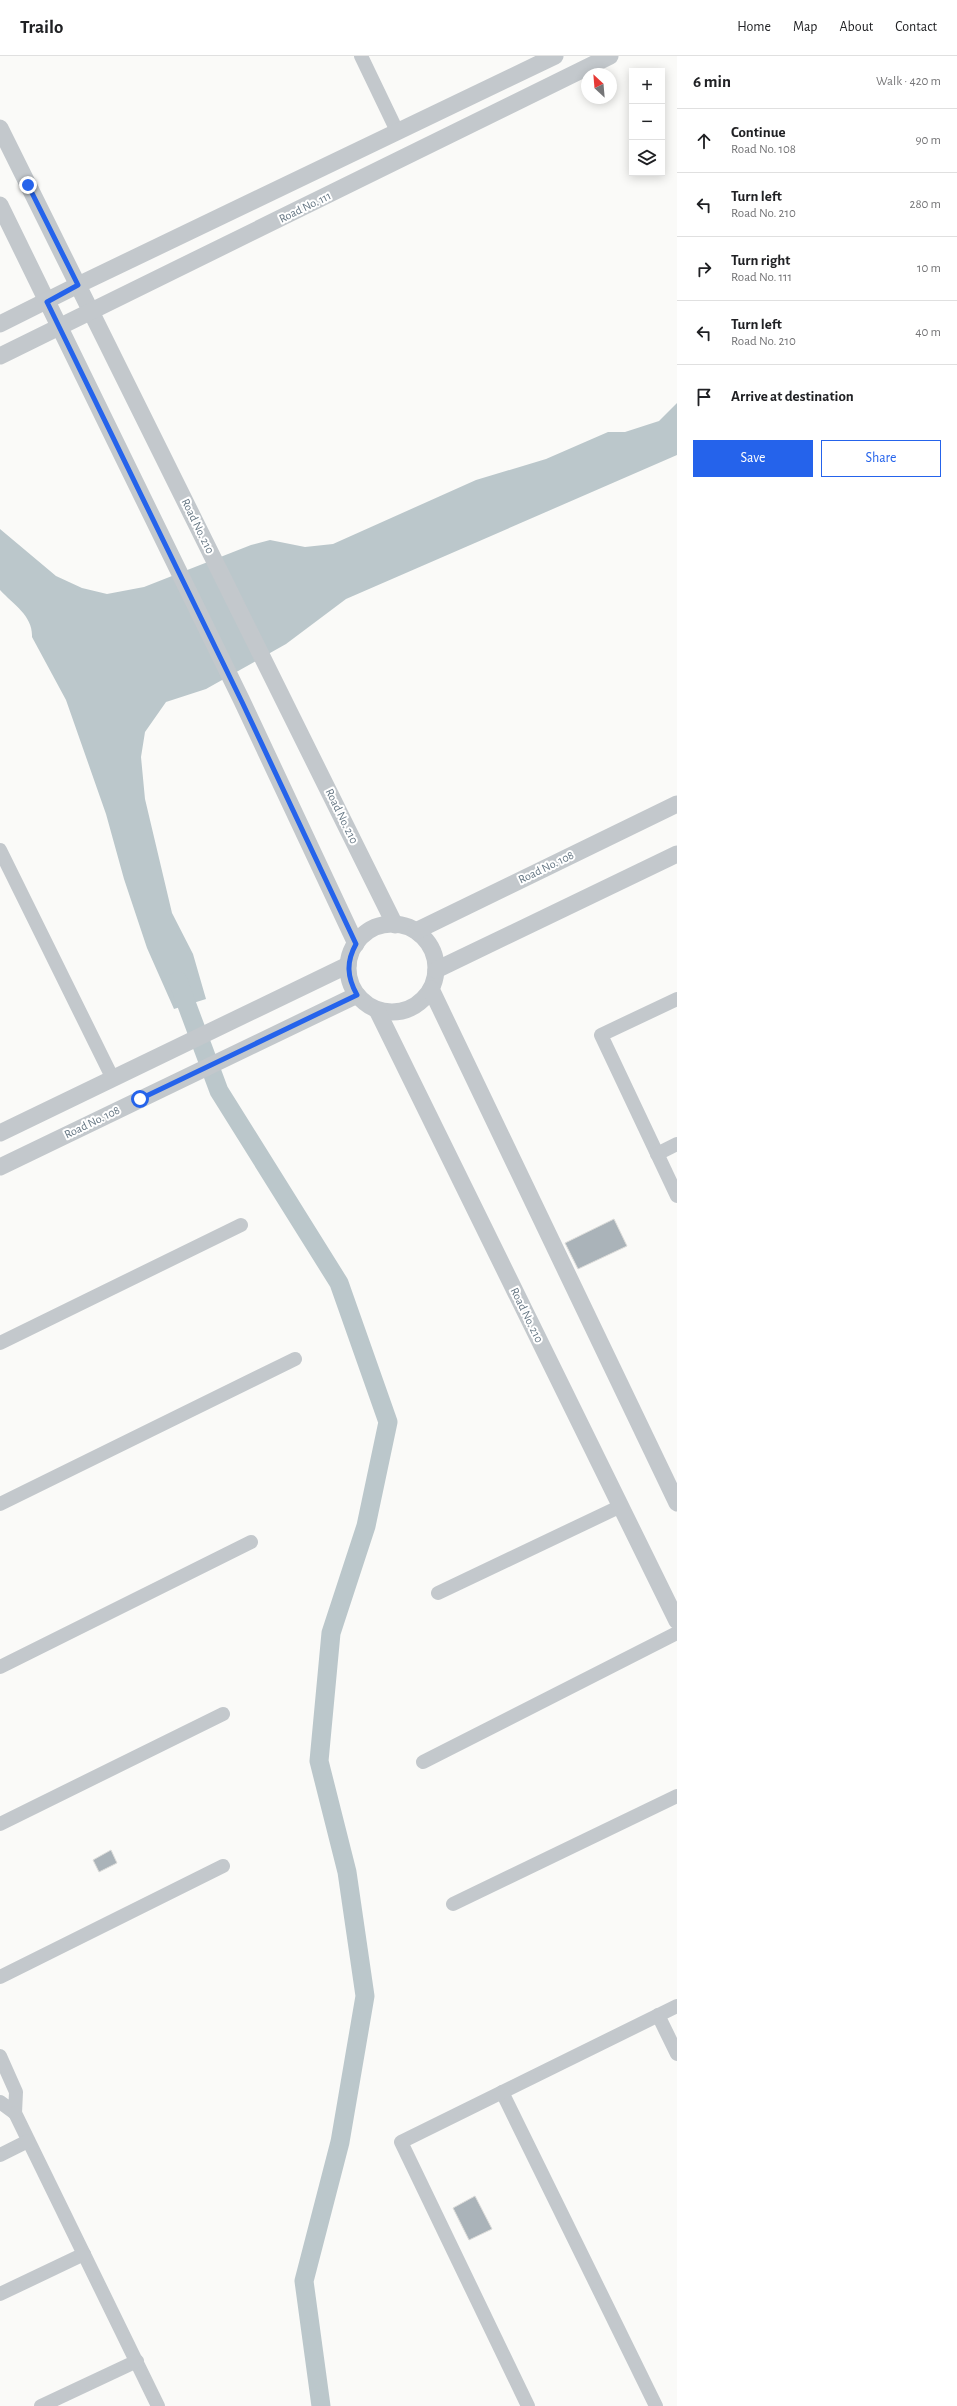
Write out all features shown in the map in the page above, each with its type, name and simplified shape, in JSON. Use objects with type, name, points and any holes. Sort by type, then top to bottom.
[{"type":"street","points":[[361,56],[397,131]]},
{"type":"street","name":"Road No. 111","points":[[0,356],[60,328],[610,56]]},
{"type":"street","points":[[0,324],[544,58]]},
{"type":"street","name":"Road No. 210","points":[[0,128],[395,924]]},
{"type":"street","points":[[0,205],[242,702],[356,944]]},
{"type":"street","name":"Road No. 108","points":[[416,931],[677,804]]},
{"type":"street","points":[[0,850],[113,1079]]},
{"type":"street","points":[[436,970],[677,854]]},
{"type":"street","points":[[0,1133],[348,965],[356,944],[373,929],[395,924],[416,931],[431,948],[436,970],[431,989],[413,1006],[402,1011],[389,1012],[377,1010]]},
{"type":"street","name":"Road No. 210","points":[[348,965],[349,976],[357,995],[366,1004],[377,1010],[677,1621]]},
{"type":"street","points":[[431,989],[677,1503]]},
{"type":"street","name":"Road No. 108","points":[[0,1166],[357,995]]},
{"type":"street","points":[[677,999],[602,1036],[677,1196]]},
{"type":"street","points":[[657,1154],[677,1144]]},
{"type":"street","points":[[0,1343],[241,1225]]},
{"type":"street","points":[[0,1504],[295,1359]]},
{"type":"street","points":[[438,1593],[621,1506]]},
{"type":"street","points":[[0,1667],[251,1542]]},
{"type":"street","points":[[423,1762],[677,1633]]},
{"type":"street","points":[[0,1824],[223,1714]]},
{"type":"street","points":[[453,1904],[677,1796]]},
{"type":"street","points":[[0,1977],[223,1866]]},
{"type":"street","points":[[528,2406],[401,2142],[677,2006]]},
{"type":"street","points":[[658,2015],[677,2054]]},
{"type":"street","points":[[0,2056],[16,2092],[15,2113],[158,2406]]},
{"type":"street","points":[[502,2092],[656,2406]]},
{"type":"street","points":[[0,2102],[15,2113]]},
{"type":"street","points":[[0,2155],[28,2141]]},
{"type":"street","points":[[0,2294],[84,2254]]},
{"type":"street","points":[[41,2406],[136,2362]]},
{"type":"shaded area","points":[[677,403],[677,455],[346,599],[286,644],[206,689],[166,702],[145,732],[141,757],[145,799],[172,913],[193,954],[206,999],[174,1009],[147,948],[124,879],[106,814],[66,700],[32,637],[26,617],[22,611],[0,590],[0,529],[56,576],[82,588],[107,594],[144,587],[251,545],[270,540],[305,547],[333,544],[476,480],[546,459],[608,432],[625,432],[659,421]]},
{"type":"building","points":[[614,1219],[627,1246],[578,1269],[565,1243]]},
{"type":"building","points":[[111,1850],[117,1863],[99,1872],[93,1860]]},
{"type":"building","points":[[475,2196],[492,2229],[469,2240],[453,2208]]},
{"type":"waterway","points":[[178,981],[219,1091],[339,1283],[388,1422],[366,1526],[331,1633],[319,1761],[347,1872],[365,1996],[340,2142],[304,2281],[321,2406]]},
{"type":"route","points":[[28,185],[78,285],[47,302],[242,702],[356,944],[350,954],[348,965],[352,986],[357,995],[140,1099]]}]
